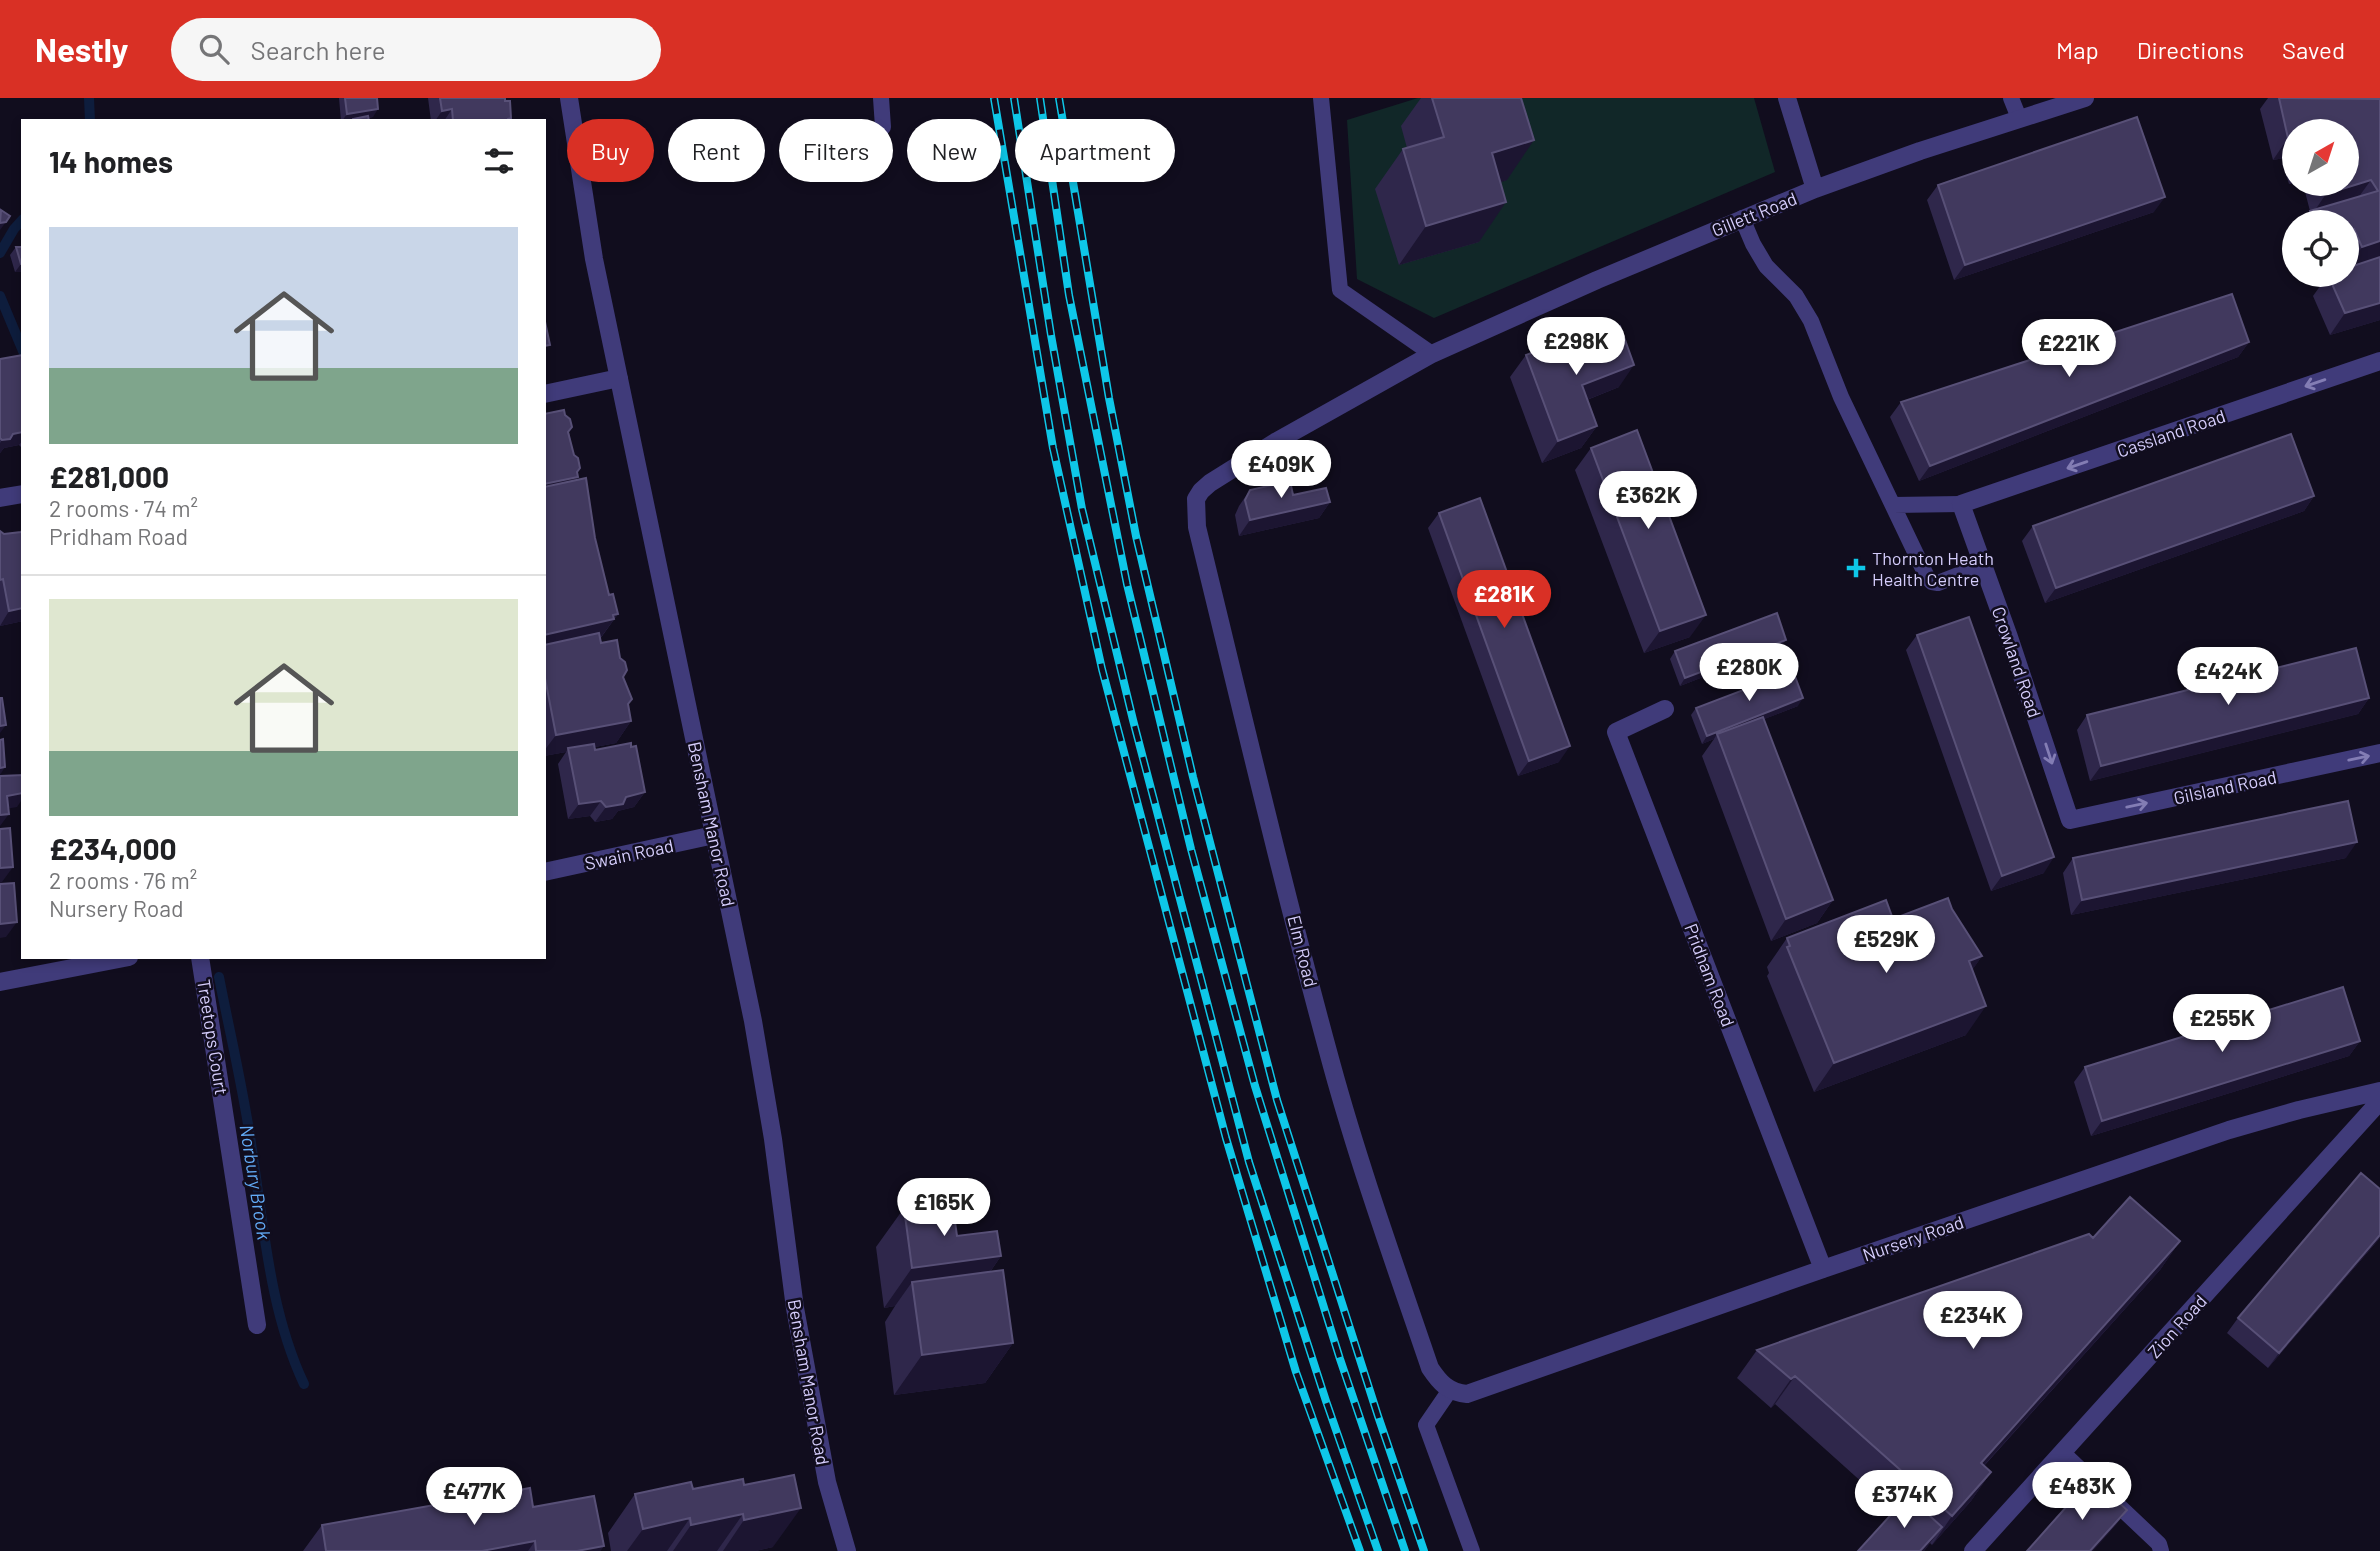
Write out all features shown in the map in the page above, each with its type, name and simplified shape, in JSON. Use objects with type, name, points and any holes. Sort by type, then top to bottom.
[{"type":"street","name":"Bensham Manor Road","points":[[569,98],[594,259],[752,1021],[773,1139],[797,1321],[827,1482],[847,1551]]},
{"type":"street","points":[[1787,98],[1815,189]]},
{"type":"street","name":"Gillett Road","points":[[1196,499],[1210,483],[1277,441],[1432,354],[1742,218],[1815,189],[2019,118],[2085,98]]},
{"type":"street","name":"Cassland Road","points":[[1961,505],[2380,361]]},
{"type":"street","points":[[546,394],[619,378]]},
{"type":"street","points":[[0,498],[21,494]]},
{"type":"street","name":"Elm Road","points":[[1196,499],[1200,540],[1332,1067],[1371,1194],[1430,1368],[1450,1390]]},
{"type":"street","name":"Crowland Road","points":[[1961,505],[1984,565],[2070,820]]},
{"type":"street","name":"Pridham Road","points":[[1665,709],[1616,732],[1823,1269]]},
{"type":"street","name":"Gilsland Road","points":[[2070,820],[2380,753]]},
{"type":"street","name":"Swain Road","points":[[546,872],[714,835]]},
{"type":"street","points":[[0,982],[119,959]]},
{"type":"street","name":"Treetops Court","points":[[200,959],[257,1325]]},
{"type":"street","name":"Nursery Road","points":[[1450,1390],[1467,1394],[1478,1391],[2229,1130],[2380,1091]]},
{"type":"street","name":"Zion Road","points":[[1973,1551],[2380,1101]]},
{"type":"lane","points":[[881,98],[882,119]]},
{"type":"lane","points":[[1321,98],[1340,290],[1432,354]]},
{"type":"lane","points":[[2011,98],[2019,118]]},
{"type":"lane","points":[[1742,218],[1766,266],[1796,296],[1811,321],[1841,397],[1931,582],[1938,583],[1984,565]]},
{"type":"lane","points":[[1893,505],[1961,505]]},
{"type":"lane","points":[[1450,1390],[1426,1425],[1472,1551]]},
{"type":"lane","points":[[2062,1452],[2159,1544],[2161,1551]]},
{"type":"green space","points":[[1418,98],[1754,98],[1775,172],[1434,318],[1357,279],[1347,120]],"holes":[[[1416,176],[1507,180],[1464,193]]]},
{"type":"building","points":[[345,98],[377,98],[378,109],[347,114]]},
{"type":"building","points":[[440,98],[505,98],[505,101],[510,101],[511,118],[453,119],[452,109],[442,111]]},
{"type":"building","points":[[1432,98],[1521,98],[1534,140],[1492,153],[1506,202],[1426,226],[1403,149],[1444,137]]},
{"type":"building","points":[[2279,98],[2380,99],[2380,241],[2362,247],[2359,240],[2359,210],[2313,210],[2378,191],[2371,180],[2359,184],[2359,119],[2284,119]]},
{"type":"building","points":[[2137,117],[2165,197],[1965,265],[1938,185]]},
{"type":"building","points":[[1,210],[10,216],[6,222],[0,223]]},
{"type":"building","points":[[16,247],[21,247],[21,264]]},
{"type":"building","points":[[2380,257],[2380,303],[2345,313],[2333,287],[2359,287],[2359,264]]},
{"type":"building","points":[[2232,294],[2249,342],[1930,466],[1901,402]]},
{"type":"building","points":[[546,326],[550,345],[546,346]]},
{"type":"building","points":[[1620,326],[1634,365],[1582,385],[1597,426],[1558,441],[1526,355],[1564,340],[1567,346]]},
{"type":"building","points":[[21,355],[21,432],[2,440],[0,438],[0,359]]},
{"type":"building","points":[[564,410],[570,419],[572,427],[568,432],[574,455],[578,458],[578,477],[546,484],[546,414]]},
{"type":"building","points":[[1637,430],[1706,615],[1660,631],[1591,448]]},
{"type":"building","points":[[2291,434],[2314,496],[2056,588],[2033,526]]},
{"type":"building","points":[[586,478],[595,538],[609,595],[613,594],[618,614],[613,615],[614,619],[546,635],[546,487]]},
{"type":"building","points":[[1290,481],[1293,495],[1326,488],[1330,502],[1250,520],[1245,500],[1250,490]]},
{"type":"building","points":[[1480,498],[1570,746],[1529,761],[1439,513]]},
{"type":"building","points":[[0,531],[4,534],[21,532],[21,608],[9,611],[3,579],[0,580]]},
{"type":"building","points":[[1777,613],[1786,640],[1685,678],[1675,651]]},
{"type":"building","points":[[1969,617],[2054,857],[2002,876],[1917,635]]},
{"type":"building","points":[[599,633],[601,643],[617,640],[620,658],[625,662],[627,670],[623,677],[632,699],[628,704],[631,721],[556,735],[546,683],[546,645]]},
{"type":"building","points":[[2356,648],[2369,698],[2101,766],[2087,715]]},
{"type":"building","points":[[1793,671],[1803,698],[1707,736],[1696,708]]},
{"type":"building","points":[[0,698],[6,725],[0,726]]},
{"type":"building","points":[[1763,717],[1833,900],[1786,919],[1717,734]]},
{"type":"building","points":[[3,739],[5,767],[0,768],[0,740]]},
{"type":"building","points":[[631,743],[631,747],[636,746],[645,792],[626,797],[623,804],[606,807],[601,801],[579,804],[568,748],[594,744],[595,750]]},
{"type":"building","points":[[21,775],[21,793],[7,796],[9,814],[0,815],[0,776]]},
{"type":"building","points":[[2348,801],[2357,842],[2082,900],[2073,858]]},
{"type":"building","points":[[10,828],[13,867],[0,868],[0,829]]},
{"type":"building","points":[[14,883],[17,922],[0,924],[0,884]]},
{"type":"building","points":[[1948,898],[1952,909],[1982,956],[1969,961],[1986,1006],[1834,1063],[1787,947],[1790,946],[1787,938],[1886,900],[1893,919]]},
{"type":"building","points":[[2343,987],[2360,1041],[2102,1121],[2085,1067]]},
{"type":"building","points":[[2361,1173],[2380,1189],[2380,1235],[2279,1353],[2238,1318]]},
{"type":"building","points":[[2130,1197],[2180,1241],[1981,1463],[1991,1472],[1952,1516],[1795,1376],[1791,1379],[1757,1350],[2089,1234],[2093,1238]]},
{"type":"building","points":[[952,1201],[957,1236],[997,1231],[1001,1256],[912,1268],[904,1208]]},
{"type":"building","points":[[1003,1270],[1013,1343],[922,1355],[912,1282]]},
{"type":"building","points":[[794,1475],[801,1508],[744,1520],[743,1514],[691,1525],[690,1518],[643,1529],[635,1494],[691,1482],[693,1489],[743,1479],[744,1485]]},
{"type":"building","points":[[2092,1478],[2127,1510],[2090,1551],[2027,1551]]},
{"type":"building","points":[[530,1488],[533,1507],[594,1496],[604,1546],[577,1551],[536,1551],[535,1541],[482,1551],[326,1551],[322,1525]]},
{"type":"building","points":[[1908,1496],[1942,1527],[1920,1551],[1858,1551]]},
{"type":"waterway","name":"Norbury Brook","points":[[89,98],[90,119]]},
{"type":"waterway","name":"Norbury Brook","points":[[0,253],[21,221]]},
{"type":"waterway","name":"Norbury Brook","points":[[0,296],[21,346]]},
{"type":"waterway","name":"Norbury Brook","points":[[219,977],[245,1107],[276,1299],[292,1356],[304,1384]]},
{"type":"railway","points":[[994,98],[1053,448],[1102,669],[1226,1138],[1296,1372],[1360,1551]]},
{"type":"railway","points":[[1014,98],[1051,335],[1082,509],[1133,720],[1249,1162],[1326,1401],[1378,1551]]},
{"type":"railway","points":[[1040,98],[1069,295],[1127,584],[1191,849],[1255,1086],[1340,1359],[1405,1551]]},
{"type":"railway","points":[[1059,98],[1109,398],[1136,536],[1193,777],[1277,1100],[1424,1551]]},
{"type":"place","name":"Thornton Heath Health Centre","points":[[1856,568]]}]
